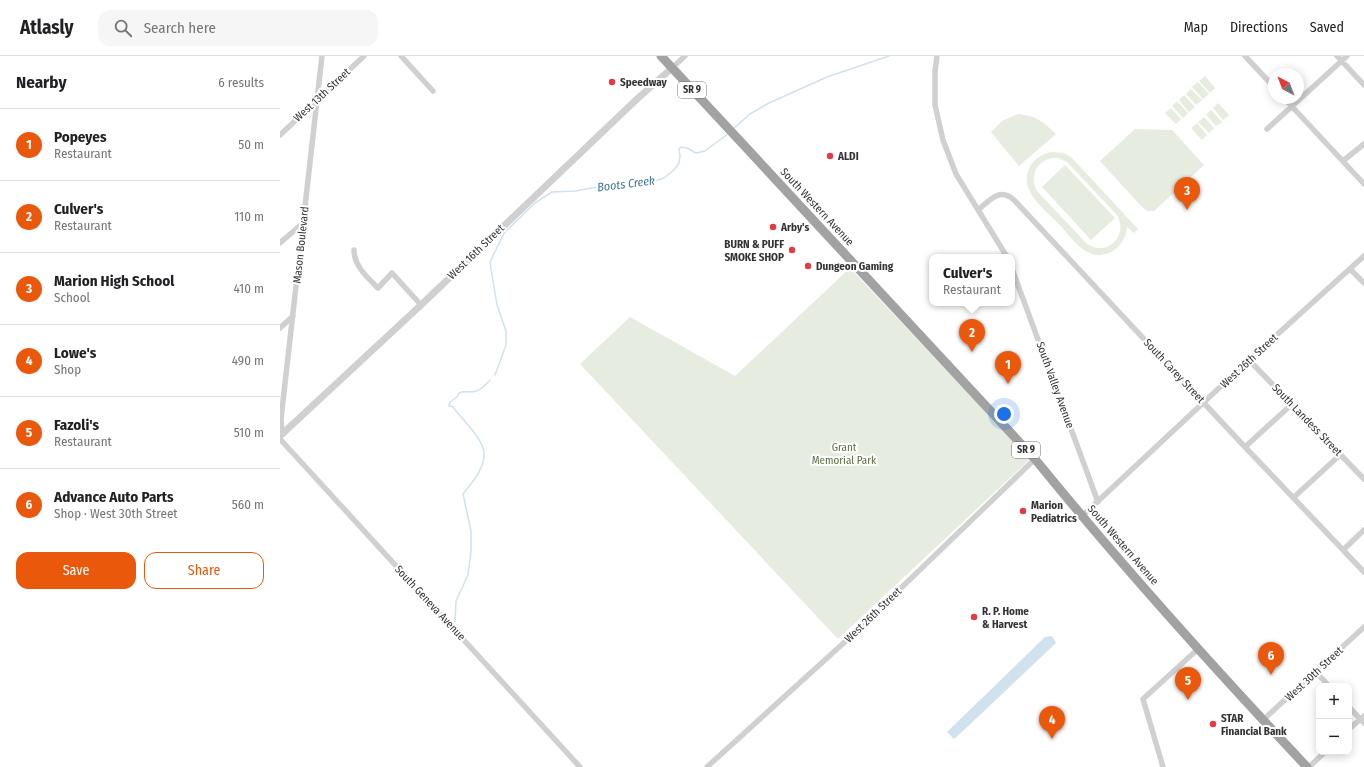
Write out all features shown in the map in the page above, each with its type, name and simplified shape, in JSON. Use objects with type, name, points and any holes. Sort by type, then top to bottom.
[{"type":"highway","name":"South Western Avenue","points":[[661,56],[1034,459],[1081,517],[1198,649],[1308,767]]},
{"type":"street","name":"Mason Boulevard","points":[[280,435],[322,56]]},
{"type":"street","name":"West 13th Street","points":[[280,135],[364,56]]},
{"type":"street","points":[[401,56],[433,92]]},
{"type":"street","points":[[672,68],[685,56]]},
{"type":"street","points":[[937,56],[935,71],[935,105],[944,140],[956,174],[1005,254]]},
{"type":"street","points":[[1338,56],[1364,85]]},
{"type":"street","points":[[1267,129],[1347,56]]},
{"type":"street","points":[[1247,57],[1268,80]]},
{"type":"street","name":"West 16th Street","points":[[280,435],[421,305],[637,99],[672,68]]},
{"type":"street","points":[[1292,106],[1364,184]]},
{"type":"street","points":[[1343,161],[1364,144]]},
{"type":"street","name":"South Carey Street","points":[[978,210],[993,197],[1001,194],[1008,194],[1364,572]]},
{"type":"street","points":[[280,243],[303,223]]},
{"type":"street","points":[[354,250],[354,257],[357,264],[378,288],[392,273],[421,305]]},
{"type":"street","name":"West 26th Street","points":[[1081,517],[1249,360],[1364,256]]},
{"type":"street","points":[[1350,269],[1364,283]]},
{"type":"street","name":"South Valley Avenue","points":[[1015,277],[1098,502]]},
{"type":"street","points":[[280,328],[293,316]]},
{"type":"street","name":"South Landess Street","points":[[1249,360],[1364,479]]},
{"type":"street","points":[[1245,447],[1291,405]]},
{"type":"street","name":"South Geneva Avenue","points":[[280,435],[580,767]]},
{"type":"street","points":[[1293,498],[1341,454]]},
{"type":"street","name":"West 26th Street","points":[[707,767],[848,639],[1034,459]]},
{"type":"street","points":[[1343,550],[1364,530]]},
{"type":"street","name":"West 30th Street","points":[[1263,720],[1364,627]]},
{"type":"street","points":[[1163,767],[1143,700],[1198,649]]},
{"type":"street","points":[[1316,672],[1326,683]]},
{"type":"street","points":[[1352,710],[1363,719],[1352,728]]},
{"type":"street","points":[[1308,767],[1322,755]]},
{"type":"green space","points":[[1205,76],[1215,88],[1210,93],[1199,81]]},
{"type":"green space","points":[[1198,82],[1209,94],[1203,99],[1192,87]]},
{"type":"green space","points":[[1191,89],[1202,100],[1196,105],[1186,94]]},
{"type":"green space","points":[[1184,95],[1195,107],[1189,112],[1179,100]]},
{"type":"green space","points":[[1177,101],[1188,113],[1183,118],[1172,106]]},
{"type":"green space","points":[[1218,103],[1229,115],[1223,120],[1213,108]]},
{"type":"green space","points":[[1171,108],[1181,119],[1176,124],[1165,113]]},
{"type":"green space","points":[[1211,110],[1222,122],[1216,126],[1206,115]]},
{"type":"green space","points":[[1018,114],[1030,116],[1039,120],[1056,134],[1019,166],[991,132],[1002,121]]},
{"type":"green space","points":[[1204,117],[1214,128],[1209,133],[1198,122]]},
{"type":"green space","points":[[1197,123],[1207,135],[1202,140],[1191,128]]},
{"type":"green space","points":[[1135,129],[1172,130],[1204,165],[1154,211],[1147,211],[1141,206],[1100,161]]},
{"type":"green space","points":[[1051,152],[1064,153],[1072,158],[1138,229],[1134,233],[1127,227],[1124,239],[1116,249],[1099,255],[1087,252],[1071,238],[1034,198],[1027,182],[1027,174],[1031,165],[1037,158]],"holes":[[[1058,158],[1067,162],[1117,215],[1120,223],[1118,237],[1108,246],[1102,248],[1087,244],[1037,191],[1034,175],[1038,166],[1046,160]]]},
{"type":"green space","points":[[1065,165],[1115,218],[1091,240],[1042,187]]},
{"type":"green space","name":"Grant Memorial Park","points":[[850,268],[1030,459],[838,639],[580,364],[630,317],[735,376]]},
{"type":"water","points":[[1052,636],[1056,643],[964,730],[954,739],[947,732],[1045,637]]},
{"type":"waterway","name":"Boots Creek","points":[[733,129],[750,114],[769,103],[827,77],[889,56]]},
{"type":"waterway","name":"Boots Creek","points":[[495,375],[506,345],[506,331],[497,305],[490,262],[504,233],[535,203],[552,192],[575,191],[631,181],[649,183],[664,178],[674,170],[679,163],[679,149],[681,147],[687,148],[696,153],[705,151],[729,133]]},
{"type":"waterway","name":"Boots Creek","points":[[455,622],[456,601],[468,575],[471,552],[471,531],[463,494],[480,470],[484,459],[484,453],[483,448],[472,429],[453,407],[449,406],[450,402],[457,397],[459,393],[478,390],[490,380]]},
{"type":"place","name":"Speedway","points":[[612,82]]},
{"type":"place","name":"ALDI","points":[[830,156]]},
{"type":"place","name":"Marion High School","points":[[1187,210]]},
{"type":"place","name":"Arby's","points":[[773,227]]},
{"type":"place","name":"BURN & PUFF SMOKE SHOP","points":[[792,250]]},
{"type":"place","name":"Dungeon Gaming","points":[[808,266]]},
{"type":"place","name":"Culver's","points":[[972,352]]},
{"type":"place","name":"Popeyes","points":[[1008,384]]},
{"type":"place","name":"Marion Pediatrics","points":[[1023,511]]},
{"type":"place","name":"R. P. Home & Harvest","points":[[974,617]]},
{"type":"place","name":"Advance Auto Parts","points":[[1271,675]]},
{"type":"place","name":"Fazoli's","points":[[1188,700]]},
{"type":"place","name":"STAR Financial Bank","points":[[1213,724]]},
{"type":"place","name":"Lowe's","points":[[1052,739]]}]
